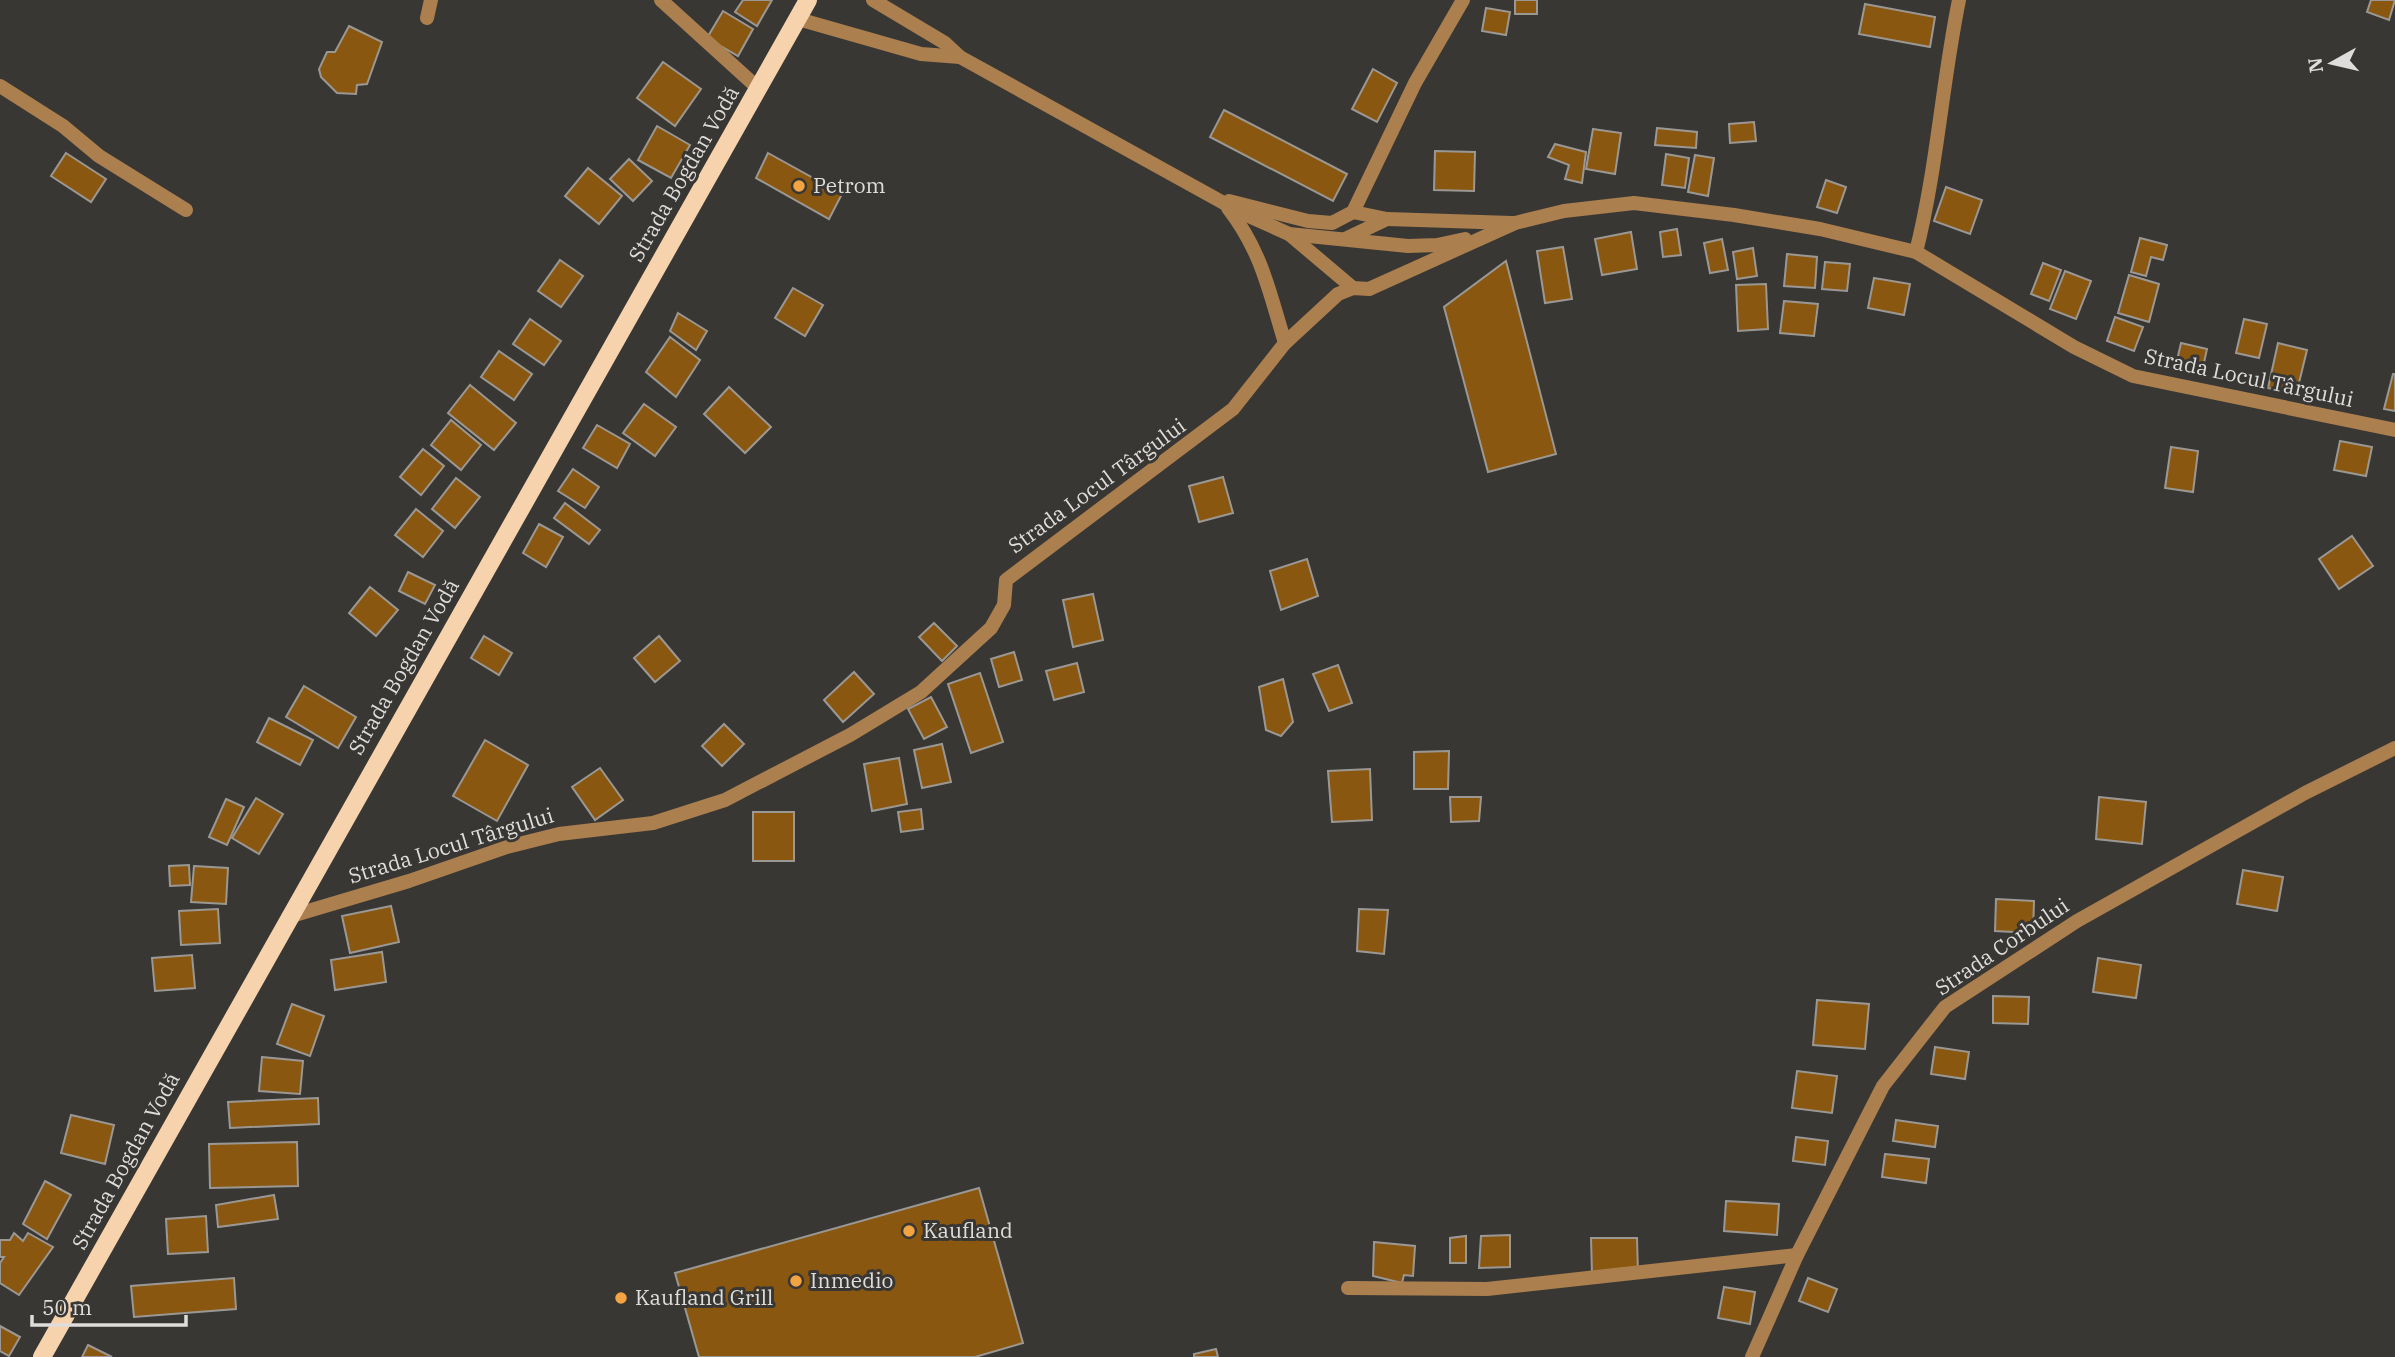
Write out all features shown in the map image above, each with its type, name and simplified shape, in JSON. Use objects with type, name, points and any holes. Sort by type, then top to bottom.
[{"type":"main road","name":"Strada Bogdan Vodă","points":[[43,1357],[288,917],[808,0]]},
{"type":"street","points":[[427,18],[430,0]]},
{"type":"street","points":[[661,0],[759,89]]},
{"type":"street","name":"Strada Locul Târgului","points":[[873,0],[945,43],[961,57],[1240,212],[1289,234],[1353,288]]},
{"type":"street","points":[[1353,212],[1415,83],[1463,0]]},
{"type":"street","points":[[1916,251],[1927,208],[1948,53],[1959,0]]},
{"type":"street","name":"Strada Locul Târgului","points":[[798,19],[920,54],[961,57]]},
{"type":"street","points":[[0,86],[64,126],[99,156],[186,210]]},
{"type":"street","name":"Strada Locul Târgului","points":[[1220,199],[1308,221],[1332,223],[1353,212],[1387,219],[1515,223]]},
{"type":"street","name":"Strada Locul Târgului","points":[[1220,199],[1250,237],[1264,272],[1285,343]]},
{"type":"street","name":"Strada Locul Târgului","points":[[1289,234],[1408,246],[1437,245],[1564,211],[1634,204],[1808,227],[1916,251],[2074,347],[2133,376],[2395,430]]},
{"type":"street","name":"Strada Locul Târgului","points":[[1345,239],[1387,219]]},
{"type":"street","name":"Strada Locul Târgului","points":[[288,917],[546,837],[653,823],[683,814],[761,783],[850,735],[921,692],[959,660],[991,628],[1004,605],[1006,580],[1048,545],[1188,446],[1233,409],[1285,343],[1338,294],[1353,288],[1369,289],[1515,223]]},
{"type":"street","name":"Strada Corbului","points":[[1752,1357],[1797,1255],[1883,1086],[1945,1007],[2077,921],[2305,793],[2395,748]]},
{"type":"street","points":[[1348,1288],[1487,1289],[1797,1255]]},
{"type":"building","points":[[743,0],[772,0],[757,26],[735,12]]},
{"type":"building","points":[[1515,0],[1537,0],[1537,14],[1515,14]]},
{"type":"building","points":[[2371,0],[2395,0],[2389,20],[2367,12]]},
{"type":"building","points":[[1865,4],[1935,17],[1930,47],[1859,34]]},
{"type":"building","points":[[1486,8],[1510,12],[1506,35],[1482,31]]},
{"type":"building","points":[[723,11],[753,29],[738,56],[707,38]]},
{"type":"building","points":[[349,26],[382,42],[367,84],[357,85],[356,94],[337,93],[321,77],[319,69],[327,52],[335,52]]},
{"type":"building","points":[[663,62],[701,89],[675,126],[637,98]]},
{"type":"building","points":[[1373,69],[1397,83],[1377,122],[1352,109]]},
{"type":"building","points":[[1224,110],[1347,174],[1333,201],[1210,137]]},
{"type":"building","points":[[1754,122],[1756,141],[1730,143],[1729,124]]},
{"type":"building","points":[[657,126],[690,145],[671,178],[638,160]]},
{"type":"building","points":[[1657,128],[1697,132],[1696,148],[1655,145]]},
{"type":"building","points":[[1593,129],[1621,133],[1615,174],[1586,169]]},
{"type":"building","points":[[1555,144],[1586,152],[1582,183],[1565,179],[1569,165],[1548,157]]},
{"type":"building","points":[[1435,151],[1475,152],[1474,191],[1434,190]]},
{"type":"building","points":[[66,153],[106,179],[91,202],[51,176]]},
{"type":"building","name":"Petrom","points":[[768,153],[842,194],[829,219],[756,178]]},
{"type":"building","points":[[1666,154],[1689,158],[1685,188],[1662,185]]},
{"type":"building","points":[[1695,155],[1714,158],[1708,196],[1688,192]]},
{"type":"building","points":[[629,159],[652,181],[633,201],[610,179]]},
{"type":"building","points":[[588,168],[622,196],[599,224],[565,196]]},
{"type":"building","points":[[1826,180],[1846,187],[1837,213],[1817,207]]},
{"type":"building","points":[[1946,187],[1982,200],[1970,234],[1934,221]]},
{"type":"building","points":[[1677,229],[1681,255],[1663,257],[1660,232]]},
{"type":"building","points":[[1631,232],[1637,269],[1602,275],[1595,239]]},
{"type":"building","points":[[2140,238],[2167,245],[2163,260],[2151,257],[2146,276],[2131,272]]},
{"type":"building","points":[[1722,239],[1728,270],[1710,273],[1704,243]]},
{"type":"building","points":[[1563,247],[1572,299],[1545,303],[1537,251]]},
{"type":"building","points":[[1753,248],[1757,276],[1737,279],[1733,252]]},
{"type":"building","points":[[1787,254],[1817,257],[1815,288],[1784,286]]},
{"type":"building","points":[[560,260],[583,276],[561,307],[538,291]]},
{"type":"building","points":[[1506,261],[1556,454],[1488,472],[1444,307]]},
{"type":"building","points":[[1825,262],[1850,264],[1847,291],[1822,289]]},
{"type":"building","points":[[2043,263],[2061,270],[2049,301],[2031,294]]},
{"type":"building","points":[[2065,271],[2091,281],[2076,319],[2050,309]]},
{"type":"building","points":[[2129,275],[2159,284],[2149,322],[2118,313]]},
{"type":"building","points":[[1874,278],[1910,284],[1904,315],[1868,308]]},
{"type":"building","points":[[1766,284],[1768,329],[1738,331],[1736,285]]},
{"type":"building","points":[[793,288],[823,305],[805,336],[775,318]]},
{"type":"building","points":[[1784,301],[1818,304],[1814,336],[1780,333]]},
{"type":"building","points":[[678,313],[707,331],[696,350],[670,331]]},
{"type":"building","points":[[2115,317],[2143,327],[2134,351],[2107,341]]},
{"type":"building","points":[[530,319],[561,341],[544,365],[513,344]]},
{"type":"building","points":[[2244,319],[2267,324],[2259,358],[2236,353]]},
{"type":"building","points":[[670,337],[700,360],[676,397],[646,372]]},
{"type":"building","points":[[2181,343],[2207,349],[2201,376],[2175,369]]},
{"type":"building","points":[[2278,343],[2307,350],[2296,395],[2268,388]]},
{"type":"building","points":[[499,351],[532,374],[514,400],[481,377]]},
{"type":"building","points":[[2395,374],[2395,411],[2384,409]]},
{"type":"building","points":[[470,385],[516,423],[494,450],[448,413]]},
{"type":"building","points":[[729,387],[771,427],[745,453],[704,414]]},
{"type":"building","points":[[644,404],[676,427],[655,456],[623,433]]},
{"type":"building","points":[[451,420],[481,445],[461,470],[431,445]]},
{"type":"building","points":[[597,425],[630,444],[617,468],[583,448]]},
{"type":"building","points":[[2340,441],[2372,447],[2366,476],[2334,470]]},
{"type":"building","points":[[2171,447],[2198,451],[2193,492],[2165,488]]},
{"type":"building","points":[[423,449],[444,466],[421,495],[400,477]]},
{"type":"building","points":[[573,469],[599,487],[585,508],[558,491]]},
{"type":"building","points":[[1223,477],[1233,513],[1199,522],[1189,486]]},
{"type":"building","points":[[456,478],[480,497],[455,528],[432,509]]},
{"type":"building","points":[[565,503],[600,530],[589,544],[554,518]]},
{"type":"building","points":[[416,509],[443,531],[423,557],[395,535]]},
{"type":"building","points":[[539,524],[563,537],[546,567],[523,553]]},
{"type":"building","points":[[2352,536],[2373,566],[2339,589],[2319,559]]},
{"type":"building","points":[[1307,559],[1318,596],[1281,610],[1270,571]]},
{"type":"building","points":[[408,572],[435,585],[425,604],[399,591]]},
{"type":"building","points":[[370,587],[398,610],[376,636],[349,613]]},
{"type":"building","points":[[1093,594],[1103,640],[1073,647],[1063,600]]},
{"type":"building","points":[[934,623],[957,646],[942,661],[919,637]]},
{"type":"building","points":[[484,636],[512,653],[499,675],[471,658]]},
{"type":"building","points":[[659,636],[680,661],[655,682],[634,658]]},
{"type":"building","points":[[1014,652],[1022,680],[999,687],[991,659]]},
{"type":"building","points":[[1077,663],[1084,692],[1054,700],[1046,671]]},
{"type":"building","points":[[1338,665],[1352,703],[1329,711],[1313,674]]},
{"type":"building","points":[[854,672],[874,694],[843,722],[824,700]]},
{"type":"building","points":[[980,673],[1003,742],[971,753],[948,684]]},
{"type":"building","points":[[1283,679],[1293,722],[1281,736],[1266,730],[1259,687]]},
{"type":"building","points":[[304,686],[356,717],[338,748],[286,717]]},
{"type":"building","points":[[931,697],[947,727],[924,739],[908,709]]},
{"type":"building","points":[[269,718],[313,740],[300,765],[257,742]]},
{"type":"building","points":[[724,724],[744,744],[722,766],[702,746]]},
{"type":"building","points":[[485,740],[528,765],[497,821],[453,796]]},
{"type":"building","points":[[942,744],[951,782],[922,788],[914,750]]},
{"type":"building","points":[[1449,751],[1448,789],[1414,789],[1414,752]]},
{"type":"building","points":[[899,758],[907,804],[872,811],[864,764]]},
{"type":"building","points":[[600,768],[623,800],[595,820],[572,787]]},
{"type":"building","points":[[1370,769],[1372,820],[1332,822],[1328,771]]},
{"type":"building","points":[[1450,797],[1481,797],[1479,821],[1451,822]]},
{"type":"building","points":[[2099,797],[2146,802],[2142,844],[2096,839]]},
{"type":"building","points":[[256,798],[283,814],[259,854],[232,838]]},
{"type":"building","points":[[226,799],[244,807],[227,845],[209,837]]},
{"type":"building","points":[[921,809],[923,829],[901,832],[898,812]]},
{"type":"building","points":[[753,812],[794,812],[794,861],[753,861]]},
{"type":"building","points":[[189,865],[190,885],[170,886],[169,866]]},
{"type":"building","points":[[194,866],[228,868],[226,904],[191,902]]},
{"type":"building","points":[[2243,870],[2283,877],[2277,911],[2237,904]]},
{"type":"building","points":[[1996,899],[2034,901],[2033,933],[1995,931]]},
{"type":"building","points":[[391,906],[399,942],[350,953],[342,916]]},
{"type":"building","points":[[218,909],[220,943],[181,945],[179,911]]},
{"type":"building","points":[[1359,909],[1388,910],[1384,954],[1357,951]]},
{"type":"building","points":[[382,952],[386,982],[335,990],[331,960]]},
{"type":"building","points":[[192,955],[195,988],[155,991],[152,958]]},
{"type":"building","points":[[2098,958],[2141,965],[2136,998],[2093,992]]},
{"type":"building","points":[[1993,996],[2029,997],[2028,1024],[1993,1023]]},
{"type":"building","points":[[1817,1000],[1869,1004],[1865,1049],[1813,1045]]},
{"type":"building","points":[[292,1004],[324,1016],[310,1056],[277,1044]]},
{"type":"building","points":[[1935,1047],[1969,1052],[1965,1079],[1931,1074]]},
{"type":"building","points":[[262,1057],[303,1061],[300,1094],[259,1091]]},
{"type":"building","points":[[1797,1071],[1837,1076],[1832,1113],[1792,1108]]},
{"type":"building","points":[[318,1098],[319,1124],[230,1128],[228,1102]]},
{"type":"building","points":[[71,1115],[114,1125],[105,1164],[61,1153]]},
{"type":"building","points":[[1896,1120],[1938,1126],[1935,1147],[1893,1141]]},
{"type":"building","points":[[1796,1137],[1828,1141],[1825,1165],[1793,1161]]},
{"type":"building","points":[[297,1142],[298,1186],[210,1188],[209,1144]]},
{"type":"building","points":[[1885,1154],[1929,1159],[1926,1183],[1882,1177]]},
{"type":"building","points":[[45,1181],[71,1195],[47,1239],[23,1224]]},
{"type":"building","name":"Kaufland","points":[[979,1188],[1023,1343],[975,1357],[699,1357],[675,1273]]},
{"type":"building","points":[[274,1195],[278,1219],[218,1227],[216,1205]]},
{"type":"building","points":[[1726,1201],[1779,1204],[1777,1235],[1724,1231]]},
{"type":"building","points":[[206,1216],[208,1252],[168,1254],[166,1219]]},
{"type":"building","points":[[14,1233],[23,1241],[28,1233],[53,1247],[19,1295],[0,1283],[0,1263],[4,1257],[0,1257],[0,1240],[10,1240]]},
{"type":"building","points":[[1510,1235],[1510,1267],[1479,1268],[1481,1236]]},
{"type":"building","points":[[1466,1236],[1466,1263],[1450,1263],[1450,1238]]},
{"type":"building","points":[[1591,1238],[1637,1238],[1638,1273],[1592,1274]]},
{"type":"building","points":[[1374,1242],[1415,1246],[1413,1276],[1404,1275],[1402,1283],[1373,1276]]},
{"type":"building","points":[[234,1278],[236,1309],[134,1317],[131,1286]]},
{"type":"building","points":[[1808,1278],[1837,1289],[1828,1312],[1799,1301]]},
{"type":"building","points":[[1724,1287],[1755,1292],[1750,1324],[1718,1318]]},
{"type":"building","points":[[0,1326],[20,1337],[9,1356],[0,1351]]},
{"type":"building","points":[[88,1345],[112,1357],[82,1357]]},
{"type":"building","points":[[1216,1349],[1218,1357],[1194,1357],[1194,1354]]},
{"type":"place","name":"Petrom","points":[[799,186]]},
{"type":"place","name":"Kaufland","points":[[909,1231]]},
{"type":"place","name":"Inmedio","points":[[796,1281]]},
{"type":"place","name":"Kaufland Grill","points":[[621,1298]]}]
